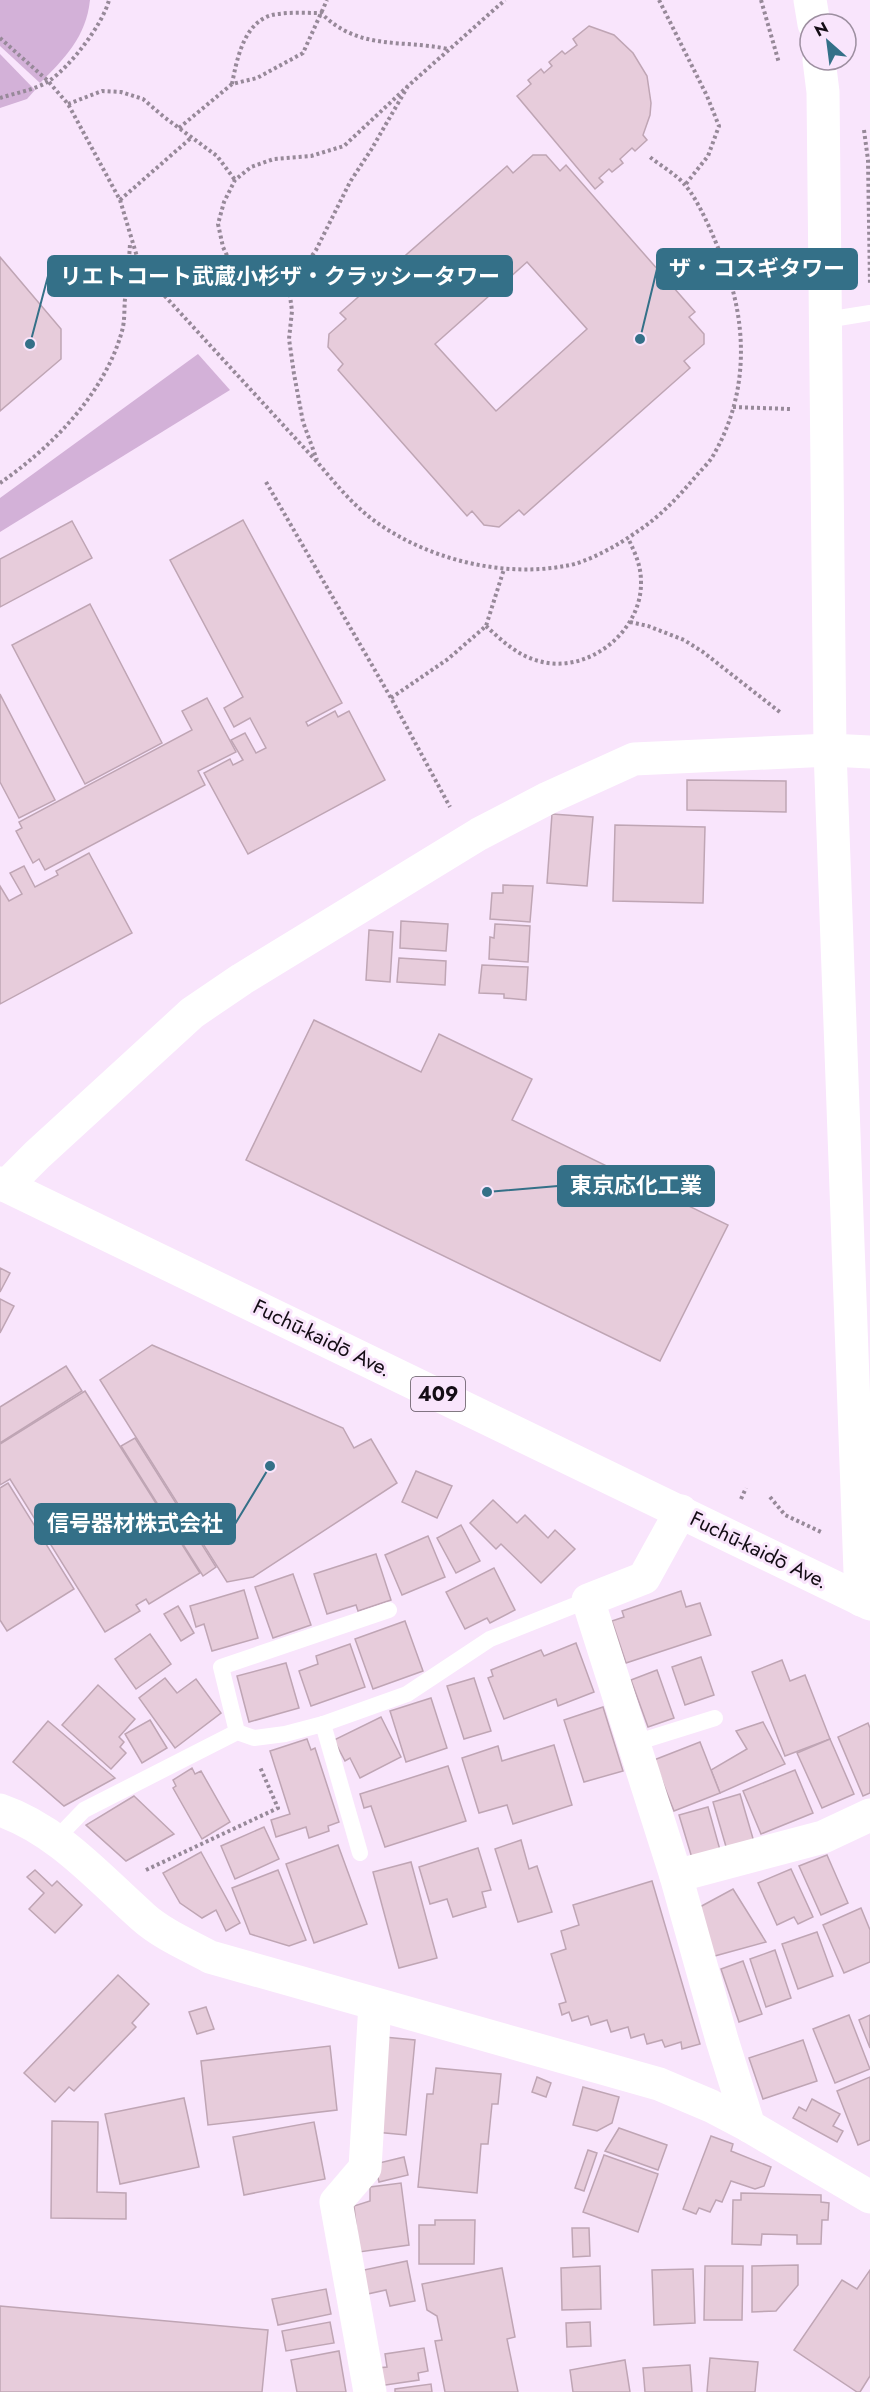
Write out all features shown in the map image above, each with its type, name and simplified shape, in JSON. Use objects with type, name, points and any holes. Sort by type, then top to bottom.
[{"type":"main road","points":[[820,72],[823,92],[830,750],[864,1494],[865,1602]]},
{"type":"main road","points":[[3,1185],[192,1013],[242,979],[469,840],[548,798],[634,759],[830,750],[870,752]]},
{"type":"main road","name":"Fuchū-kaidō Ave.","points":[[3,1185],[865,1602]]},
{"type":"main road","points":[[681,1511],[644,1578],[588,1600],[676,1876],[722,2040],[749,2126]]},
{"type":"main road","points":[[0,1810],[34,1825],[111,1886],[145,1918],[176,1939],[210,1957],[659,2084],[711,2106],[749,2126],[870,2197]]},
{"type":"main road","points":[[676,1876],[823,1837],[870,1815]]},
{"type":"main road","points":[[370,2392],[336,2202],[365,2168],[375,2004]]},
{"type":"lane","points":[[826,320],[870,314]]},
{"type":"lane","points":[[55,1840],[84,1810],[237,1732],[254,1738],[285,1734],[323,1724],[407,1694],[490,1639],[588,1600]]},
{"type":"lane","points":[[237,1732],[222,1667],[389,1610]]},
{"type":"lane","points":[[635,1743],[715,1718]]},
{"type":"lane","points":[[323,1724],[360,1852]]},
{"type":"path","points":[[0,98],[48,81],[80,50],[106,16],[109,0]]},
{"type":"path","points":[[179,128],[232,84],[257,78],[303,53],[327,0]]},
{"type":"path","points":[[289,288],[267,291],[246,279],[232,266],[223,247],[219,224],[224,202],[235,180],[251,167],[274,159],[311,156],[344,146],[505,0]]},
{"type":"path","points":[[658,0],[707,96],[719,126],[708,156],[685,185]]},
{"type":"path","points":[[761,0],[781,70]]},
{"type":"path","points":[[232,84],[236,61],[245,37],[258,22],[276,14],[321,13],[334,26],[372,41],[428,45],[449,49]]},
{"type":"path","points":[[0,38],[48,81],[68,104],[120,200],[141,270],[340,490],[372,519],[413,543],[462,562],[504,569],[566,566],[617,546],[661,515],[713,456],[733,407],[739,385],[742,343],[734,285],[713,236],[685,185],[650,157]]},
{"type":"path","points":[[318,463],[303,422],[294,374],[289,339],[292,311],[289,288],[316,250],[350,182],[408,86]]},
{"type":"path","points":[[68,104],[102,91],[121,92],[143,99],[217,156],[235,180]]},
{"type":"path","points":[[120,200],[192,137]]},
{"type":"path","points":[[0,483],[21,469],[49,442],[94,390],[108,367],[122,330],[131,240]]},
{"type":"path","points":[[724,262],[791,263]]},
{"type":"path","points":[[733,407],[794,409]]},
{"type":"path","points":[[266,482],[391,698],[451,810]]},
{"type":"path","points":[[486,626],[520,653],[539,662],[561,664],[580,661],[615,642],[630,622],[641,584],[639,561],[628,538]]},
{"type":"path","points":[[391,698],[448,659],[486,626],[504,569]]},
{"type":"path","points":[[630,622],[667,632],[703,652],[790,720]]},
{"type":"path","points":[[111,1886],[278,1808],[254,1754],[254,1738]]},
{"type":"shaded area","points":[[0,0],[90,0],[84,25],[73,46],[40,83],[0,46]]},
{"type":"shaded area","points":[[0,54],[35,90],[27,99],[0,108]]},
{"type":"shaded area","points":[[198,354],[230,390],[0,532],[0,498]]},
{"type":"building","points":[[589,26],[614,35],[633,53],[647,76],[651,103],[650,115],[643,135],[647,140],[635,151],[632,148],[620,159],[623,163],[612,172],[609,169],[599,178],[603,182],[595,189],[517,96],[531,84],[528,80],[541,69],[544,73],[552,66],[549,62],[562,51],[565,54],[577,45],[573,39]]},
{"type":"building","points":[[533,155],[546,155],[560,171],[566,165],[695,312],[689,317],[704,334],[704,344],[684,361],[690,368],[524,515],[519,510],[499,527],[484,525],[472,511],[467,516],[338,370],[343,364],[328,347],[329,334],[346,319],[340,313],[507,166],[513,173]],"holes":[[[527,262],[587,329],[496,411],[435,344]]]},
{"type":"building","points":[[0,257],[61,329],[61,359],[0,411]]},
{"type":"building","points":[[243,520],[342,703],[306,722],[308,726],[335,711],[338,717],[349,711],[385,780],[248,854],[204,773],[230,759],[233,765],[243,760],[231,740],[245,733],[256,753],[266,748],[250,718],[234,727],[224,708],[243,697],[170,560]]},
{"type":"building","points":[[72,521],[92,558],[0,607],[0,559]]},
{"type":"building","points":[[90,604],[162,743],[85,784],[12,645]]},
{"type":"building","points":[[0,694],[55,800],[19,818],[0,782]]},
{"type":"building","points":[[207,698],[236,752],[198,771],[205,785],[45,870],[39,859],[33,863],[16,831],[22,828],[19,822],[192,730],[182,711]]},
{"type":"building","points":[[687,780],[786,781],[786,812],[687,810]]},
{"type":"building","points":[[552,814],[593,817],[587,886],[547,883]]},
{"type":"building","points":[[615,825],[705,827],[703,903],[613,901]]},
{"type":"building","points":[[89,853],[132,933],[0,1004],[0,886],[9,901],[22,894],[10,873],[24,866],[35,887],[58,875],[56,871]]},
{"type":"building","points":[[503,885],[533,886],[530,922],[490,919],[492,893],[503,893]]},
{"type":"building","points":[[401,921],[448,924],[446,951],[400,948]]},
{"type":"building","points":[[495,924],[530,926],[528,962],[489,959],[490,937],[494,938]]},
{"type":"building","points":[[369,930],[393,932],[390,982],[366,980]]},
{"type":"building","points":[[399,958],[446,961],[445,985],[397,982]]},
{"type":"building","points":[[482,965],[528,967],[526,1000],[504,998],[504,994],[479,993]]},
{"type":"building","points":[[314,1020],[421,1072],[439,1034],[532,1079],[512,1120],[728,1225],[660,1361],[246,1160]]},
{"type":"building","points":[[0,1268],[10,1273],[0,1292]]},
{"type":"building","points":[[0,1299],[14,1306],[0,1333]]},
{"type":"building","points":[[152,1345],[343,1428],[354,1448],[371,1439],[397,1483],[253,1577],[227,1582],[100,1380]]},
{"type":"building","points":[[66,1366],[82,1391],[0,1443],[0,1407]]},
{"type":"building","points":[[85,1391],[200,1573],[149,1604],[146,1599],[136,1605],[140,1611],[105,1632],[10,1479],[0,1485],[0,1444]]},
{"type":"building","points":[[135,1438],[216,1567],[203,1576],[121,1446]]},
{"type":"building","points":[[416,1471],[452,1486],[437,1518],[402,1502]]},
{"type":"building","points":[[8,1483],[74,1589],[7,1631],[0,1620],[0,1488]]},
{"type":"building","points":[[493,1500],[517,1523],[525,1515],[548,1538],[555,1530],[575,1549],[541,1583],[501,1544],[496,1549],[470,1523]]},
{"type":"building","points":[[461,1525],[480,1561],[456,1573],[437,1538]]},
{"type":"building","points":[[428,1536],[445,1577],[402,1595],[385,1555]]},
{"type":"building","points":[[376,1554],[391,1600],[358,1611],[356,1605],[327,1614],[314,1574]]},
{"type":"building","points":[[494,1568],[515,1610],[490,1623],[487,1618],[465,1629],[446,1592]]},
{"type":"building","points":[[293,1574],[311,1625],[273,1638],[255,1587]]},
{"type":"building","points":[[244,1590],[258,1638],[212,1651],[204,1624],[196,1627],[190,1606]]},
{"type":"building","points":[[681,1591],[686,1607],[700,1603],[711,1635],[626,1663],[612,1621],[624,1617],[622,1611]]},
{"type":"building","points":[[178,1606],[194,1633],[181,1641],[164,1614]]},
{"type":"building","points":[[405,1621],[423,1671],[373,1689],[355,1639]]},
{"type":"building","points":[[150,1634],[171,1664],[136,1689],[115,1659]]},
{"type":"building","points":[[576,1643],[594,1692],[558,1706],[556,1699],[504,1719],[488,1678],[493,1676],[491,1670],[541,1650],[544,1656]]},
{"type":"building","points":[[350,1644],[365,1687],[311,1706],[299,1671],[318,1664],[316,1656]]},
{"type":"building","points":[[701,1657],[714,1695],[685,1705],[672,1667]]},
{"type":"building","points":[[782,1660],[790,1681],[805,1675],[830,1739],[785,1756],[752,1672]]},
{"type":"building","points":[[286,1663],[299,1708],[249,1722],[237,1676]]},
{"type":"building","points":[[657,1670],[674,1718],[648,1727],[631,1680]]},
{"type":"building","points":[[165,1678],[177,1693],[196,1679],[221,1713],[175,1748],[139,1698]]},
{"type":"building","points":[[474,1678],[491,1731],[464,1739],[447,1686]]},
{"type":"building","points":[[98,1685],[135,1719],[119,1737],[124,1742],[120,1747],[126,1753],[111,1769],[62,1725]]},
{"type":"building","points":[[431,1698],[447,1748],[406,1762],[390,1711]]},
{"type":"building","points":[[603,1707],[623,1771],[584,1782],[564,1720]]},
{"type":"building","points":[[381,1717],[401,1757],[360,1778],[350,1758],[345,1761],[334,1740]]},
{"type":"building","points":[[150,1720],[167,1748],[142,1763],[125,1734]]},
{"type":"building","points":[[48,1721],[115,1778],[64,1806],[13,1762]]},
{"type":"building","points":[[763,1722],[785,1764],[720,1793],[711,1770],[747,1749],[736,1731]]},
{"type":"building","points":[[868,1723],[870,1728],[870,1793],[863,1796],[838,1737]]},
{"type":"building","points":[[307,1739],[311,1750],[315,1748],[339,1822],[328,1826],[329,1831],[309,1838],[306,1827],[276,1837],[271,1820],[290,1814],[270,1751]]},
{"type":"building","points":[[830,1739],[854,1794],[822,1808],[797,1753]]},
{"type":"building","points":[[700,1742],[720,1793],[674,1811],[654,1760]]},
{"type":"building","points":[[554,1745],[572,1805],[513,1824],[507,1805],[479,1813],[462,1758],[498,1746],[502,1761]]},
{"type":"building","points":[[448,1766],[466,1821],[385,1847],[371,1806],[364,1808],[360,1794]]},
{"type":"building","points":[[192,1768],[195,1774],[201,1771],[230,1822],[202,1839],[173,1788],[176,1786],[173,1780]]},
{"type":"building","points":[[795,1770],[813,1813],[761,1834],[743,1791]]},
{"type":"building","points":[[740,1794],[754,1842],[727,1850],[713,1802]]},
{"type":"building","points":[[134,1796],[174,1834],[126,1861],[86,1825]]},
{"type":"building","points":[[708,1807],[720,1850],[692,1858],[679,1815]]},
{"type":"building","points":[[264,1827],[279,1859],[235,1879],[221,1846]]},
{"type":"building","points":[[521,1840],[529,1869],[537,1866],[552,1912],[518,1922],[495,1849]]},
{"type":"building","points":[[338,1845],[367,1924],[314,1943],[286,1864]]},
{"type":"building","points":[[478,1848],[491,1890],[482,1892],[486,1907],[453,1917],[447,1899],[430,1904],[419,1867]]},
{"type":"building","points":[[201,1852],[240,1923],[226,1931],[216,1910],[202,1918],[180,1903],[163,1873]]},
{"type":"building","points":[[827,1855],[848,1903],[821,1915],[799,1866]]},
{"type":"building","points":[[411,1862],[437,1958],[399,1968],[373,1872]]},
{"type":"building","points":[[791,1869],[813,1917],[798,1924],[794,1917],[777,1925],[758,1883]]},
{"type":"building","points":[[35,1870],[52,1886],[57,1881],[82,1905],[55,1933],[29,1909],[44,1893],[27,1877]]},
{"type":"building","points":[[278,1870],[306,1940],[289,1946],[250,1934],[232,1888]]},
{"type":"building","points":[[652,1881],[700,2044],[682,2049],[681,2042],[665,2047],[662,2040],[647,2044],[644,2034],[631,2038],[628,2027],[611,2032],[607,2020],[591,2025],[588,2016],[572,2021],[569,2012],[562,2015],[559,2004],[566,2002],[551,1954],[566,1949],[561,1931],[579,1925],[573,1905]]},
{"type":"building","points":[[733,1889],[766,1942],[711,1957],[698,1908]]},
{"type":"building","points":[[861,1908],[870,1930],[870,1962],[844,1973],[823,1925]]},
{"type":"building","points":[[817,1932],[833,1976],[798,1989],[782,1944]]},
{"type":"building","points":[[775,1950],[791,1998],[766,2007],[750,1959]]},
{"type":"building","points":[[743,1961],[762,2014],[739,2022],[721,1969]]},
{"type":"building","points":[[118,1975],[149,2004],[132,2023],[136,2027],[74,2091],[69,2087],[55,2102],[24,2073]]},
{"type":"building","points":[[206,2007],[214,2029],[197,2034],[189,2012]]},
{"type":"building","points":[[849,2015],[870,2069],[835,2083],[813,2029]]},
{"type":"building","points":[[870,2015],[870,2048],[859,2020]]},
{"type":"building","points":[[384,2037],[415,2040],[406,2135],[375,2132]]},
{"type":"building","points":[[803,2040],[817,2081],[763,2099],[749,2058]]},
{"type":"building","points":[[330,2046],[337,2110],[208,2125],[201,2061]]},
{"type":"building","points":[[436,2068],[501,2074],[498,2104],[492,2104],[488,2144],[481,2144],[477,2193],[418,2187],[427,2094],[433,2094]]},
{"type":"building","points":[[537,2077],[551,2083],[546,2097],[532,2092]]},
{"type":"building","points":[[870,2077],[870,2140],[858,2145],[837,2091]]},
{"type":"building","points":[[583,2087],[619,2097],[612,2123],[597,2131],[573,2125]]},
{"type":"building","points":[[184,2098],[199,2167],[120,2184],[105,2114]]},
{"type":"building","points":[[812,2099],[840,2114],[833,2126],[843,2131],[837,2142],[793,2118],[799,2107],[806,2111]]},
{"type":"building","points":[[52,2121],[98,2122],[97,2192],[126,2193],[126,2219],[51,2218]]},
{"type":"building","points":[[314,2122],[325,2179],[244,2195],[233,2137]]},
{"type":"building","points":[[619,2128],[667,2145],[658,2170],[605,2151]]},
{"type":"building","points":[[711,2136],[733,2144],[731,2151],[771,2167],[764,2186],[755,2189],[731,2181],[722,2202],[716,2200],[710,2212],[699,2208],[696,2214],[683,2209]]},
{"type":"building","points":[[588,2150],[597,2153],[584,2191],[575,2188]]},
{"type":"building","points":[[604,2155],[658,2174],[638,2232],[583,2212]]},
{"type":"building","points":[[404,2157],[408,2175],[379,2182],[375,2164]]},
{"type":"building","points":[[401,2183],[409,2245],[359,2252],[354,2206],[370,2201],[370,2187]]},
{"type":"building","points":[[741,2193],[821,2195],[821,2202],[829,2203],[828,2220],[822,2220],[821,2244],[797,2244],[797,2235],[762,2234],[761,2245],[732,2244],[733,2200],[741,2200]]},
{"type":"building","points":[[435,2220],[475,2220],[474,2264],[419,2264],[419,2225],[435,2225]]},
{"type":"building","points":[[572,2228],[589,2228],[590,2256],[573,2257]]},
{"type":"building","points":[[407,2261],[415,2301],[390,2306],[386,2290],[363,2295],[359,2271]]},
{"type":"building","points":[[798,2265],[798,2285],[776,2311],[752,2312],[752,2266]]},
{"type":"building","points":[[600,2266],[601,2309],[562,2310],[561,2268]]},
{"type":"building","points":[[705,2266],[743,2266],[742,2320],[704,2320]]},
{"type":"building","points":[[502,2268],[515,2337],[507,2339],[518,2392],[445,2392],[435,2341],[442,2340],[437,2316],[427,2310],[422,2284]]},
{"type":"building","points":[[693,2269],[695,2323],[654,2325],[652,2270]]},
{"type":"building","points":[[870,2270],[870,2376],[860,2392],[857,2392],[794,2350],[842,2280],[857,2289]]},
{"type":"building","points":[[326,2289],[331,2314],[278,2325],[272,2299]]},
{"type":"building","points":[[0,2306],[268,2330],[262,2392],[0,2392]]},
{"type":"building","points":[[330,2322],[334,2343],[286,2351],[282,2331]]},
{"type":"building","points":[[590,2322],[591,2346],[567,2347],[566,2323]]},
{"type":"building","points":[[424,2348],[428,2371],[418,2373],[419,2380],[379,2386],[377,2368],[387,2367],[385,2354]]},
{"type":"building","points":[[339,2351],[346,2392],[297,2392],[291,2360]]},
{"type":"building","points":[[710,2358],[758,2362],[755,2392],[707,2392]]},
{"type":"building","points":[[625,2360],[630,2392],[573,2392],[570,2370]]},
{"type":"building","points":[[690,2365],[692,2392],[645,2392],[643,2368]]},
{"type":"building","points":[[431,2384],[432,2392],[395,2392],[395,2389]]},
{"type":"place","name":"ザ・コスギタワー","points":[[640,339]]},
{"type":"place","name":"リエトコート武蔵小杉ザ・クラッシータワー","points":[[30,344]]},
{"type":"place","name":"東京応化工業","points":[[487,1192]]},
{"type":"place","name":"信号器材株式会社","points":[[270,1466]]}]
